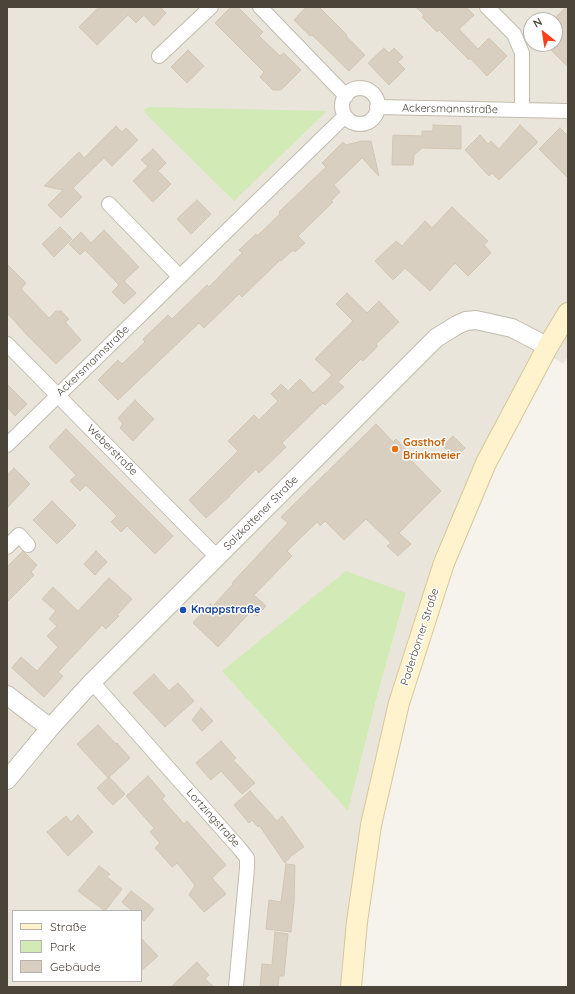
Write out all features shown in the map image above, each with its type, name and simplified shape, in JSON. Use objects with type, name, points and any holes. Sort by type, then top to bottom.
[{"type":"main road","name":"Paderborner Straße","points":[[351,987],[357,922],[371,825],[399,703],[444,563],[486,463],[547,348],[568,313]]},
{"type":"street","points":[[159,56],[211,7]]},
{"type":"street","points":[[260,7],[346,96]]},
{"type":"street","points":[[487,7],[514,34],[522,53],[522,110]]},
{"type":"street","points":[[357,88],[367,90],[372,93],[376,98],[378,107],[375,115],[367,122],[356,123],[350,121],[345,116],[342,106],[346,96],[357,88]]},
{"type":"street","name":"Ackersmannstraße","points":[[378,107],[568,111]]},
{"type":"street","name":"Ackersmannstraße","points":[[7,445],[345,116]]},
{"type":"street","points":[[109,204],[180,278]]},
{"type":"street","name":"Salzkottener Straße","points":[[7,780],[50,728],[92,682],[436,338],[457,324],[476,320],[512,328],[547,348]]},
{"type":"street","name":"Weberstraße","points":[[7,344],[217,557]]},
{"type":"street","points":[[7,547],[19,535],[28,546]]},
{"type":"street","name":"Lortzingstraße","points":[[92,682],[247,858],[236,987]]},
{"type":"street","points":[[7,695],[50,728]]},
{"type":"shaded area","points":[[7,7],[568,7],[568,356],[563,364],[541,349],[397,702],[349,987],[7,987]],"holes":[[[406,593],[378,693],[348,810],[222,671]]]},
{"type":"green space","points":[[149,107],[327,111],[234,201],[145,113],[144,109]]},
{"type":"green space","points":[[346,571],[406,593],[378,693],[348,811],[222,671]]},
{"type":"building","points":[[99,7],[160,7],[166,13],[154,26],[144,15],[136,23],[128,15],[97,45],[79,27]]},
{"type":"building","points":[[231,7],[238,7],[263,32],[259,36],[280,56],[284,53],[301,70],[281,90],[273,90],[260,77],[264,72],[215,23]]},
{"type":"building","points":[[306,7],[319,7],[365,55],[349,71],[312,35],[310,36],[294,20]]},
{"type":"building","points":[[416,7],[466,7],[474,15],[459,29],[478,49],[489,38],[507,56],[487,76],[470,58],[469,60],[439,30],[437,32],[422,17],[424,15]]},
{"type":"building","points":[[568,7],[568,67],[553,52],[563,52],[563,12],[561,12]]},
{"type":"building","points":[[384,48],[389,53],[394,48],[403,57],[398,62],[405,69],[389,85],[368,63]]},
{"type":"building","points":[[188,50],[204,66],[187,83],[171,67]]},
{"type":"building","points":[[433,125],[461,126],[461,149],[422,148],[414,155],[413,165],[392,165],[393,135],[422,136],[422,131],[433,131]]},
{"type":"building","points":[[520,125],[538,142],[499,180],[492,173],[489,176],[465,150],[480,135],[488,144],[491,141],[499,149]]},
{"type":"building","points":[[116,126],[122,132],[126,128],[138,140],[112,166],[104,158],[73,188],[82,197],[61,218],[48,205],[63,190],[44,186],[79,152],[84,158]]},
{"type":"building","points":[[560,128],[568,136],[568,178],[539,149]]},
{"type":"building","points":[[362,141],[371,141],[379,176],[362,158],[334,185],[340,192],[331,201],[333,202],[298,236],[305,243],[295,252],[293,250],[281,261],[280,260],[242,297],[239,294],[204,328],[199,323],[118,400],[98,380],[118,360],[122,364],[145,342],[143,339],[168,315],[172,319],[207,285],[209,287],[242,253],[239,250],[256,234],[257,236],[280,214],[279,212],[326,167],[322,163],[343,142],[346,145]]},
{"type":"building","points":[[153,149],[166,163],[158,171],[171,184],[153,202],[133,181],[148,166],[141,160]]},
{"type":"building","points":[[197,200],[211,214],[191,234],[177,219]]},
{"type":"building","points":[[452,207],[488,241],[484,245],[491,253],[468,276],[455,263],[430,291],[405,268],[393,280],[375,261],[396,241],[402,246],[425,221],[432,228]]},
{"type":"building","points":[[60,227],[72,239],[54,257],[42,244]]},
{"type":"building","points":[[104,230],[139,267],[124,281],[136,293],[124,304],[112,292],[119,285],[85,250],[80,255],[69,244],[81,232],[91,243]]},
{"type":"building","points":[[7,264],[26,283],[21,289],[49,318],[56,311],[61,311],[69,319],[65,322],[81,340],[56,364],[7,313]]},
{"type":"building","points":[[347,293],[367,313],[379,301],[399,322],[376,344],[378,346],[363,361],[361,359],[338,382],[344,387],[325,405],[323,403],[282,443],[286,447],[259,473],[256,469],[206,518],[189,500],[238,451],[228,441],[254,415],[259,420],[278,401],[271,394],[281,384],[288,391],[300,379],[313,393],[332,375],[315,359],[353,321],[336,304]]},
{"type":"building","points":[[7,384],[27,404],[15,416],[7,407]]},
{"type":"building","points":[[135,400],[154,419],[133,441],[120,428],[123,424],[118,418]]},
{"type":"building","points":[[376,424],[393,442],[396,439],[406,450],[403,452],[441,491],[399,533],[411,544],[398,556],[387,546],[391,543],[366,519],[344,540],[325,521],[320,526],[317,522],[287,551],[292,556],[254,595],[266,606],[257,616],[251,611],[218,647],[193,623],[210,604],[213,606],[233,584],[232,583],[288,523],[281,517]]},
{"type":"building","points":[[66,429],[173,536],[155,554],[127,526],[121,532],[111,522],[117,516],[86,485],[80,491],[70,481],[76,475],[49,447]]},
{"type":"building","points":[[453,436],[465,448],[455,459],[443,446]]},
{"type":"building","points":[[14,468],[30,484],[7,508],[7,475]]},
{"type":"building","points":[[52,501],[76,525],[57,544],[33,520]]},
{"type":"building","points":[[23,551],[37,565],[31,572],[34,575],[7,602],[7,567]]},
{"type":"building","points":[[96,551],[107,562],[95,575],[84,564]]},
{"type":"building","points":[[109,578],[132,599],[117,615],[119,616],[106,629],[102,625],[58,672],[63,676],[44,697],[12,668],[21,657],[37,671],[58,647],[47,636],[57,626],[49,619],[56,611],[42,599],[53,587],[78,611]]},
{"type":"building","points":[[154,674],[169,691],[178,683],[194,701],[165,727],[133,693]]},
{"type":"building","points":[[201,708],[213,721],[202,731],[192,720]]},
{"type":"building","points":[[98,725],[130,758],[108,778],[77,744]]},
{"type":"building","points":[[221,741],[236,758],[233,760],[255,783],[242,794],[221,771],[211,780],[196,763]]},
{"type":"building","points":[[148,776],[165,796],[162,799],[184,824],[187,821],[226,865],[212,878],[226,894],[204,912],[189,895],[195,885],[177,863],[172,867],[155,848],[160,843],[150,832],[154,828],[126,796]]},
{"type":"building","points":[[109,777],[125,794],[113,805],[97,788]]},
{"type":"building","points":[[250,791],[277,821],[282,816],[304,847],[291,856],[285,863],[259,825],[258,827],[252,820],[249,823],[234,805]]},
{"type":"building","points":[[78,815],[93,832],[68,856],[47,832],[66,816],[71,822]]},
{"type":"building","points":[[286,864],[295,865],[294,902],[291,932],[266,929],[269,900],[281,902]]},
{"type":"building","points":[[99,866],[110,874],[107,877],[122,889],[106,910],[78,891]]},
{"type":"building","points":[[131,891],[154,909],[144,921],[142,919],[142,910],[131,910],[122,902]]},
{"type":"building","points":[[275,932],[288,934],[284,976],[279,976],[278,987],[260,987],[262,964],[272,965]]},
{"type":"building","points":[[142,939],[158,956],[142,970]]},
{"type":"building","points":[[197,962],[209,975],[205,979],[214,987],[171,987]]},
{"type":"place","name":"Gasthof Brinkmeier","points":[[395,449]]},
{"type":"place","name":"Knappstraße","points":[[183,610]]}]
